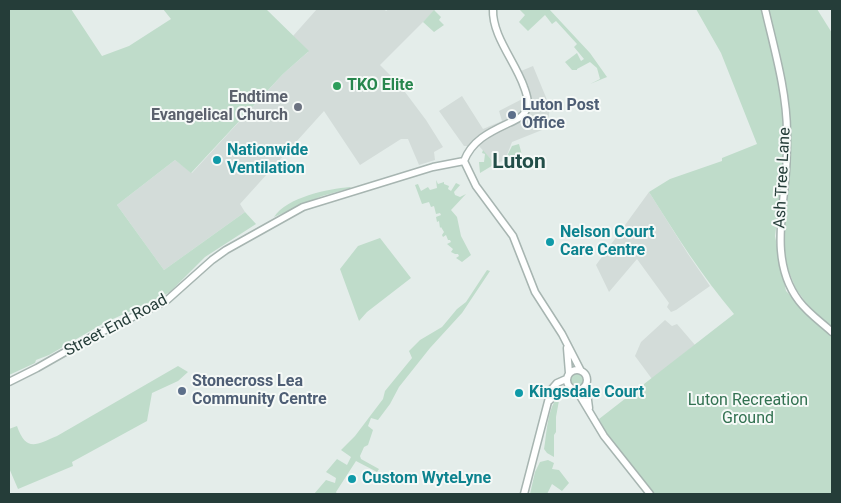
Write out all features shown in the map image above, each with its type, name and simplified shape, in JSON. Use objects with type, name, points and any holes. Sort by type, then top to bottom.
[{"type":"street","points":[[493,9],[496,28],[521,79],[528,99],[528,105],[521,117],[490,132],[472,145],[464,161],[476,186],[513,236],[535,292],[586,376],[590,414]]},
{"type":"street","name":"Ash Tree Lane","points":[[765,9],[776,53],[787,130],[786,171],[780,221],[782,259],[792,290],[798,300],[832,332]]},
{"type":"street","name":"Street End Road","points":[[9,382],[95,335],[166,301],[226,250],[303,207],[433,167],[464,161]]},
{"type":"street","points":[[567,344],[569,387],[575,390],[620,458],[650,494]]},
{"type":"street","points":[[524,494],[552,390],[557,383],[575,370],[582,371]]},
{"type":"street","points":[[550,401],[556,393],[583,389],[586,385]]},
{"type":"shaded area","points":[[317,9],[384,9],[386,11],[389,9],[436,9],[380,65],[399,84],[426,120],[443,147],[434,152],[435,160],[419,165],[408,139],[401,139],[360,165],[324,111],[240,204],[245,212],[164,270],[117,205],[175,160],[192,173],[283,74],[308,52],[293,36]]},
{"type":"shaded area","points":[[533,66],[550,107],[547,128],[512,142],[505,160],[495,164],[479,146],[464,146],[439,111],[462,96],[483,129],[502,121],[499,111],[530,95],[521,71]]},
{"type":"shaded area","points":[[649,192],[710,286],[671,312],[667,307],[669,303],[637,259],[609,292],[596,265]]},
{"type":"shaded area","points":[[665,320],[672,326],[677,324],[695,345],[652,379],[635,356],[641,342]]},
{"type":"green space","points":[[9,9],[71,9],[102,56],[129,46],[171,19],[163,9],[266,9],[309,51],[283,74],[191,173],[175,160],[117,205],[164,270],[245,212],[256,224],[205,257],[170,292],[104,323],[49,355],[36,360],[35,363],[9,375]]},
{"type":"green space","points":[[519,9],[549,9],[590,53],[607,77],[590,84],[600,79],[597,68],[590,62],[577,70],[572,70],[565,62],[577,53],[581,61],[584,59],[574,47],[577,44],[556,21],[552,24],[545,15],[528,31],[519,22],[525,15]]},
{"type":"green space","name":"Luton Recreation Ground","points":[[696,9],[763,9],[783,96],[769,9],[817,9],[832,33],[832,328],[815,315],[796,289],[785,262],[782,230],[790,167],[791,141],[785,108],[787,162],[775,236],[786,291],[832,337],[832,494],[653,494],[612,445],[599,419],[734,314],[700,270],[649,192],[670,179],[722,161],[722,158],[757,144],[721,53]]},
{"type":"green space","points":[[434,10],[441,17],[439,20],[444,25],[434,32],[423,22]]},
{"type":"green space","points":[[519,144],[522,155],[514,161],[518,167],[511,170],[505,160],[512,146]]},
{"type":"green space","points":[[483,150],[495,164],[480,173],[479,162],[484,162],[485,154],[482,153]]},
{"type":"green space","points":[[436,180],[438,184],[444,182],[451,191],[456,183],[461,184],[454,192],[455,195],[460,197],[466,194],[451,210],[457,217],[461,236],[471,255],[462,262],[456,258],[459,256],[458,254],[451,252],[453,249],[447,244],[451,242],[450,240],[448,240],[446,235],[443,237],[442,235],[444,232],[440,228],[436,217],[441,215],[440,213],[436,214],[434,206],[431,207],[429,202],[422,204],[415,185],[418,184],[421,191],[428,187],[430,190],[437,188]]},
{"type":"green space","points":[[350,187],[322,196],[274,217],[288,204],[298,199],[320,192]]},
{"type":"green space","points":[[380,238],[411,278],[367,312],[359,321],[340,269],[358,246]]},
{"type":"green space","points":[[487,270],[490,271],[462,313],[430,348],[399,387],[390,404],[378,420],[371,418],[368,426],[373,430],[368,445],[364,447],[360,456],[361,459],[379,469],[377,472],[356,461],[336,492],[337,494],[314,494],[326,480],[335,483],[336,478],[326,472],[337,459],[347,465],[351,457],[341,450],[355,436],[383,399],[385,391],[412,358],[409,351],[420,340],[442,327],[457,309],[466,302]]},
{"type":"green space","points":[[178,366],[188,372],[178,381],[152,393],[147,421],[72,462],[73,466],[18,489],[9,468],[9,429],[17,426],[20,434],[28,443],[37,444],[43,442],[57,436]]},
{"type":"green space","points":[[574,373],[580,373],[584,380],[580,387],[574,387],[570,383],[570,377]]},
{"type":"green space","points":[[560,395],[556,417],[556,432],[554,435],[554,457],[544,449],[552,406]]},
{"type":"green space","points":[[548,460],[554,463],[552,469],[559,470],[569,483],[562,491],[552,484],[547,494],[530,494],[535,472],[540,462]]},
{"type":"place","name":"TKO Elite","points":[[337,86]]},
{"type":"place","name":"Endtime Evangelical Church","points":[[298,107]]},
{"type":"place","name":"Luton Post Office","points":[[512,115]]},
{"type":"place","name":"Nationwide Ventilation","points":[[217,160]]},
{"type":"place","name":"Nelson Court Care Centre","points":[[550,242]]},
{"type":"place","name":"Stonecross Lea Community Centre","points":[[182,391]]},
{"type":"place","name":"Kingsdale Court","points":[[519,393]]},
{"type":"place","name":"Custom WyteLyne","points":[[352,479]]},
{"type":"district","name":"Luton","points":[[519,163]]}]
